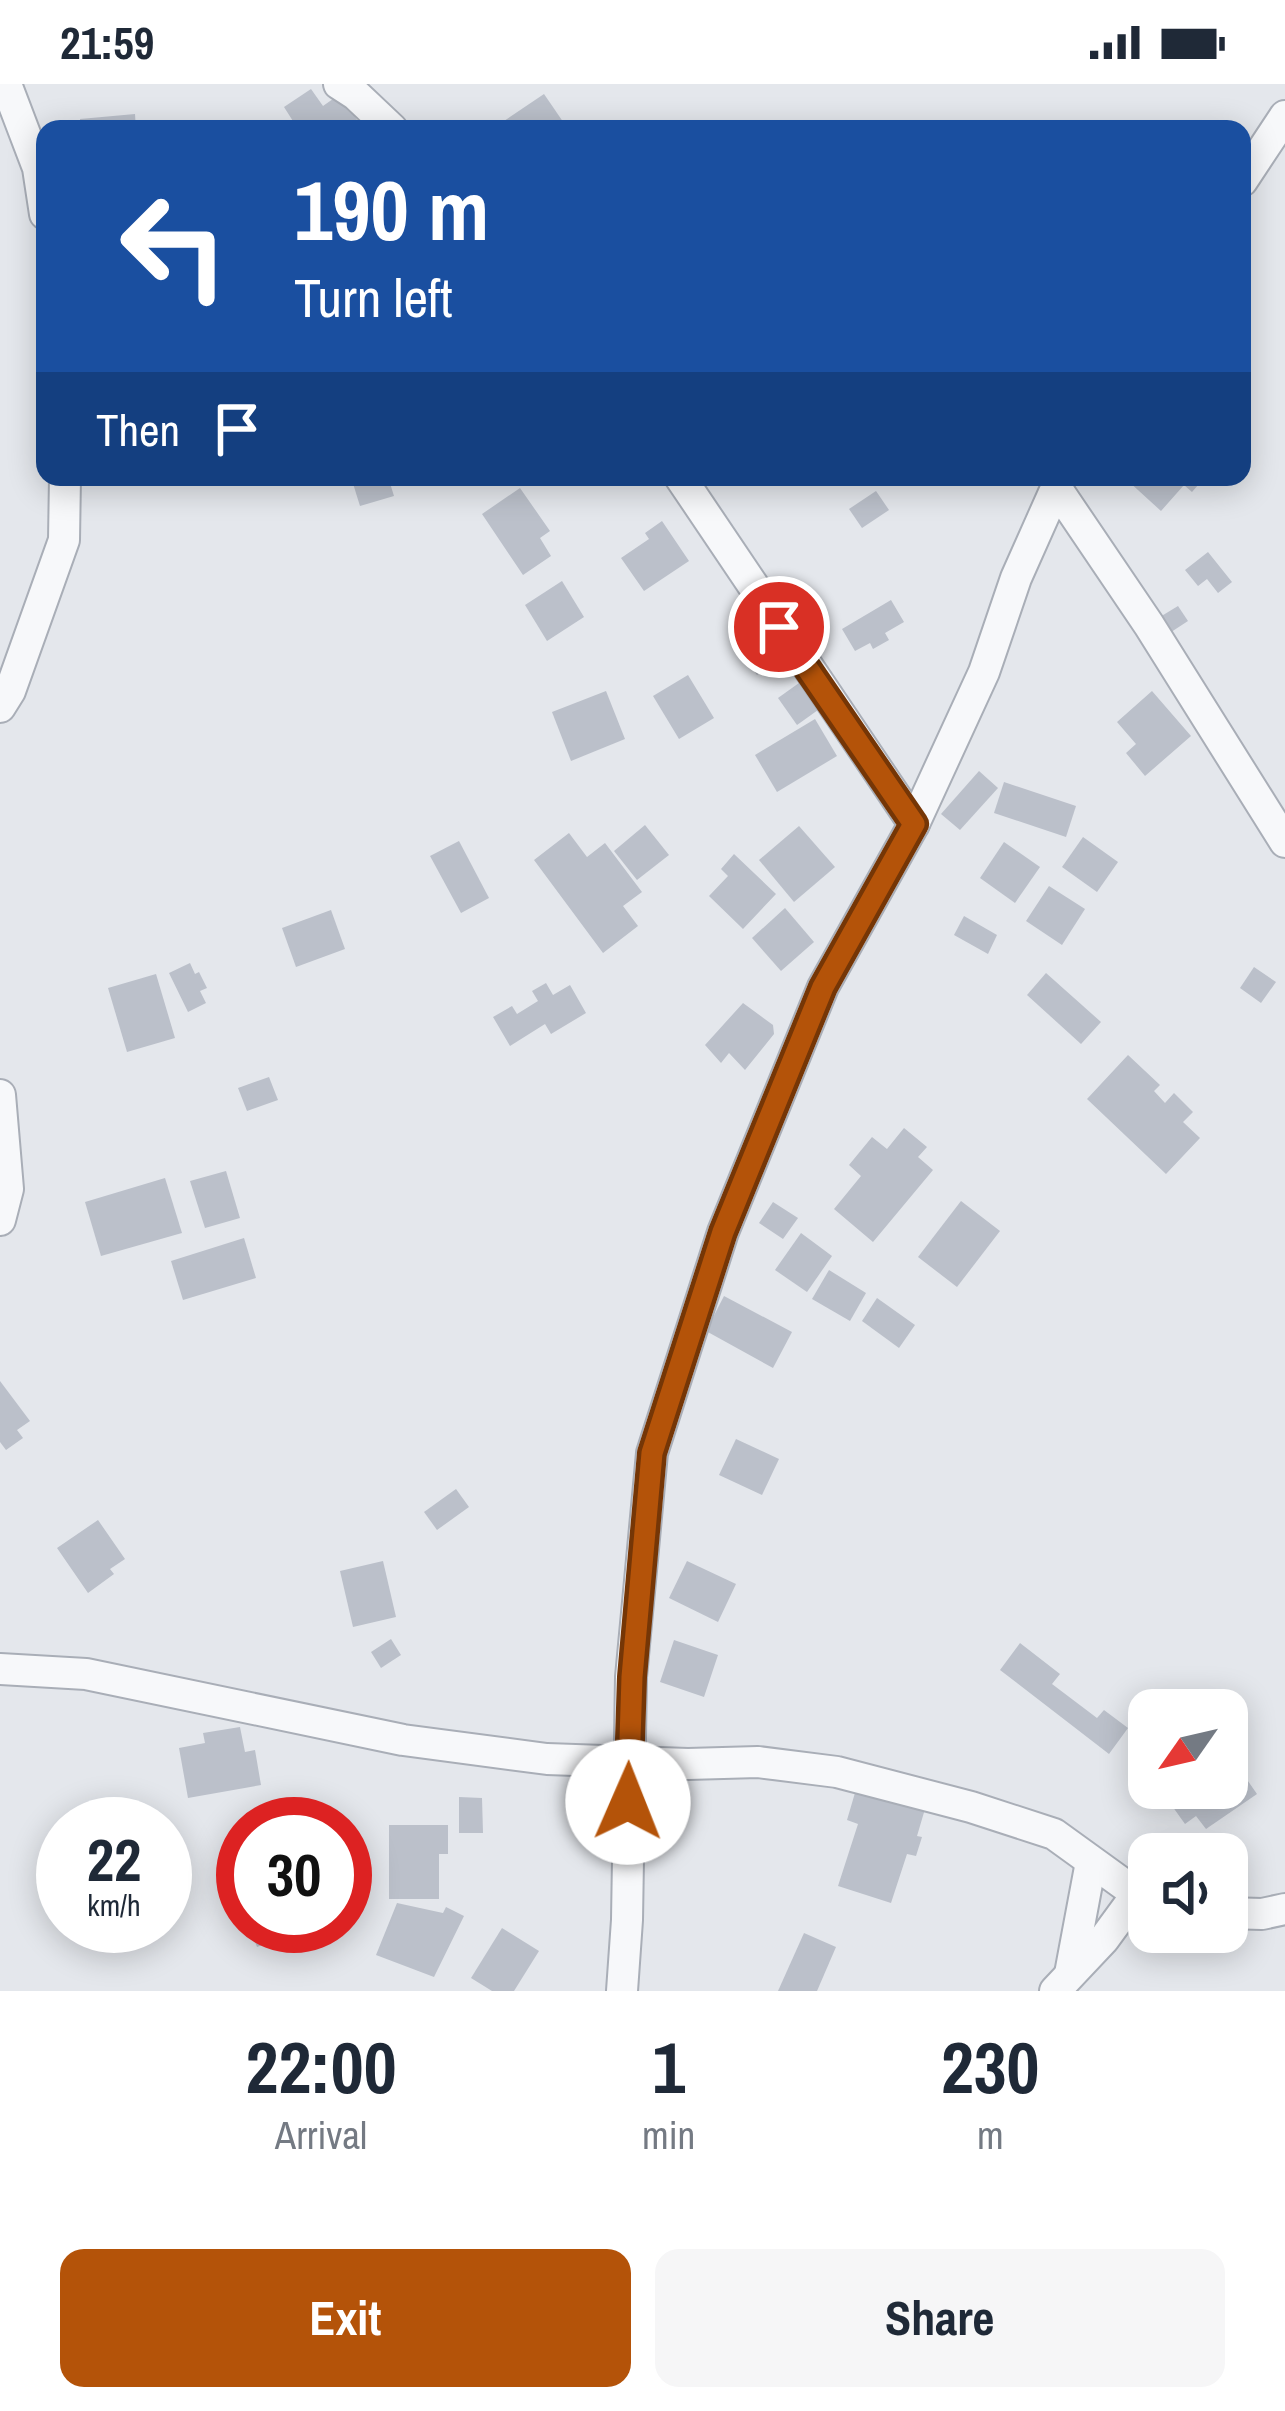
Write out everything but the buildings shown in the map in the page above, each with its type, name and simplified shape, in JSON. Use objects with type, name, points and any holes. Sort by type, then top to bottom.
[{"type":"street","points":[[6,84],[36,163]]},
{"type":"street","points":[[339,84],[382,120]]},
{"type":"street","points":[[1251,168],[1285,116]]},
{"type":"street","points":[[0,707],[10,691],[64,540],[65,486]]},
{"type":"street","points":[[686,486],[914,824]]},
{"type":"street","points":[[622,1991],[632,1677],[652,1453],[658,1432],[723,1232],[823,987],[914,824],[984,672],[1016,578],[1058,486]]},
{"type":"street","points":[[1061,486],[1285,842]]},
{"type":"street","points":[[0,1095],[8,1189],[0,1220]]},
{"type":"street","points":[[0,1670],[86,1674],[403,1740],[547,1759],[758,1762],[837,1772],[1054,1834],[1128,1886]]},
{"type":"street","points":[[1062,1983],[1091,1862]]},
{"type":"street","points":[[1248,1914],[1285,1910]]},
{"type":"street","points":[[1062,1983],[1128,1913]]},
{"type":"route","points":[[628,1802],[632,1677],[652,1453],[723,1232],[823,987],[914,824],[779,627]]}]
